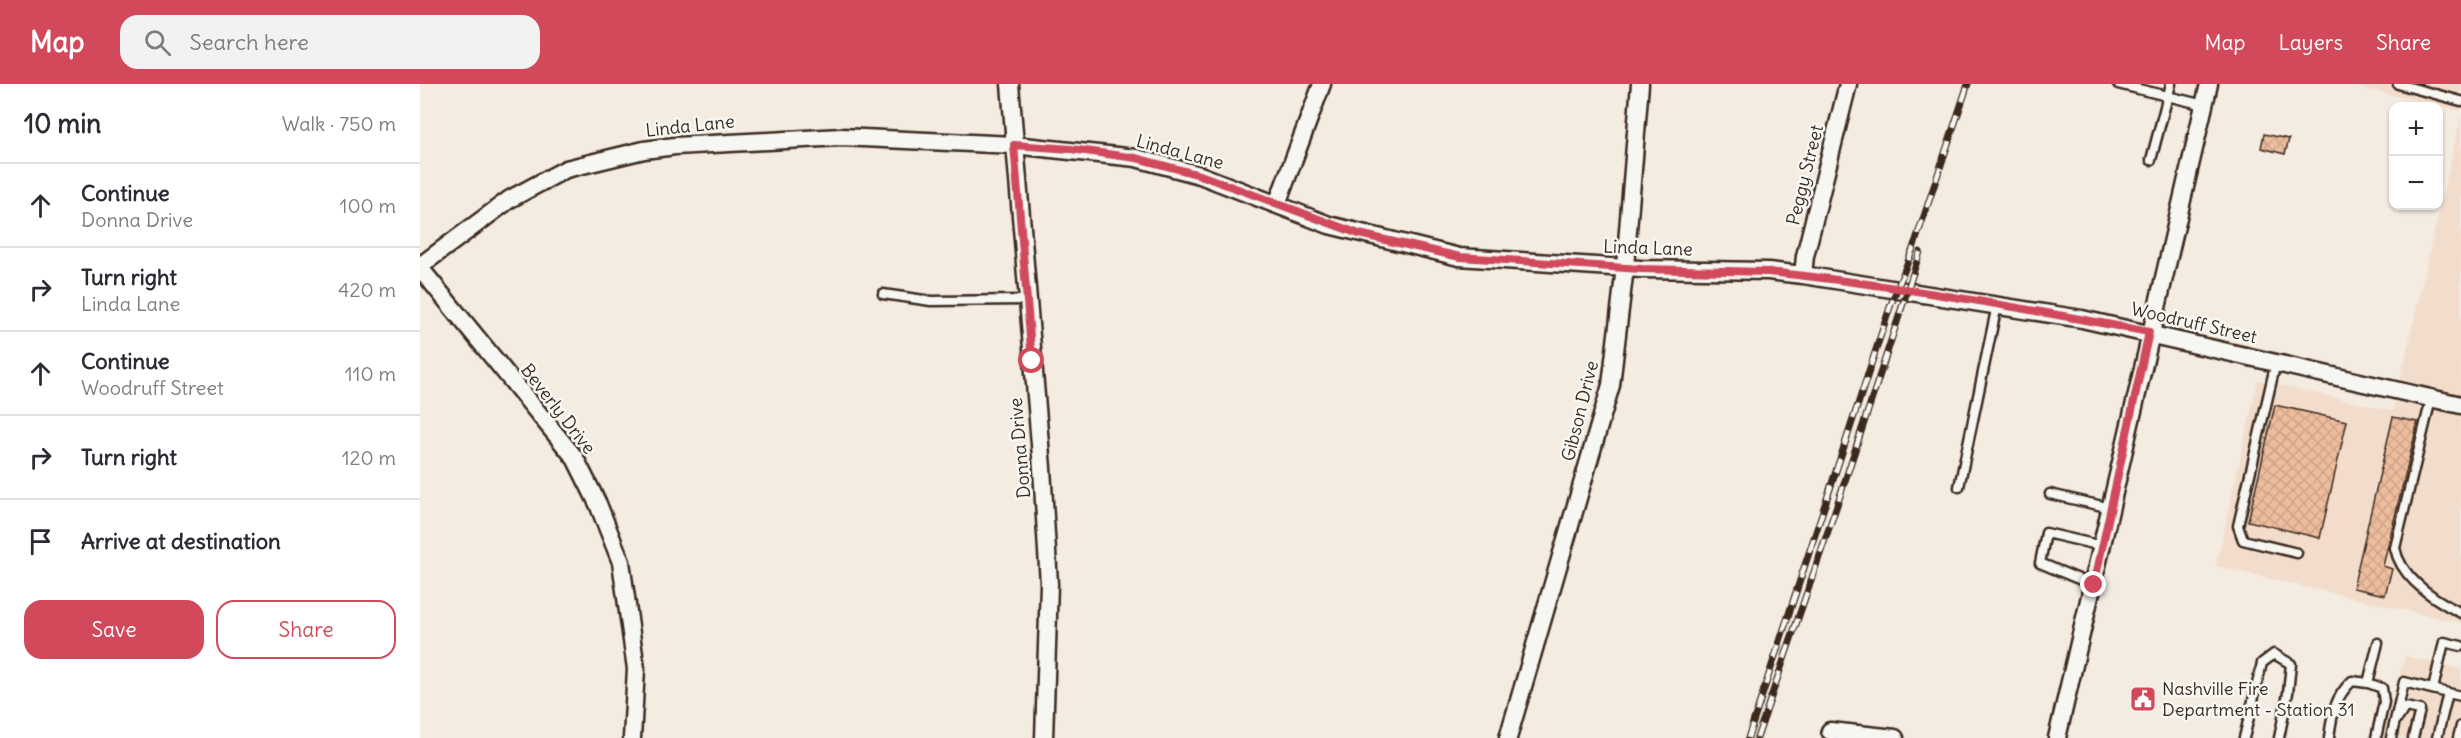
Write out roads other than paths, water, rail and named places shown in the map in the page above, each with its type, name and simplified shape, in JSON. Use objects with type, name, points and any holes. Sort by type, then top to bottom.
[{"type":"street","name":"Donna Drive","points":[[1010,84],[1041,460],[1049,590],[1044,738]]},
{"type":"street","points":[[1277,204],[1322,84]]},
{"type":"street","name":"Gibson Drive","points":[[1508,738],[1611,385],[1625,267],[1640,84]]},
{"type":"street","name":"Peggy Street","points":[[1803,275],[1805,256],[1848,84]]},
{"type":"street","points":[[2057,738],[2103,546],[2149,332],[2209,84]]},
{"type":"street","name":"Linda Lane","points":[[420,267],[459,234],[536,183],[566,169],[644,150],[703,143],[841,137],[1071,149],[1136,158],[1200,175],[1359,234],[1460,257],[1625,267],[1768,272],[1915,292]]},
{"type":"street","name":"Beverly Drive","points":[[420,267],[575,458],[598,504],[621,562],[636,669],[632,738]]},
{"type":"street","name":"Woodruff Street","points":[[1915,292],[1997,304],[2149,332],[2461,405]]},
{"type":"street","points":[[1830,731],[1895,738]]},
{"type":"lane","points":[[2118,84],[2204,105]]},
{"type":"lane","points":[[2151,160],[2171,84]]},
{"type":"lane","points":[[2398,84],[2461,101]]},
{"type":"lane","points":[[883,294],[931,301],[1027,300]]},
{"type":"lane","points":[[1959,487],[1997,304]]},
{"type":"lane","points":[[2276,363],[2238,526],[2243,540],[2297,553]]},
{"type":"lane","points":[[2431,399],[2395,548],[2397,560],[2415,583],[2461,613]]},
{"type":"lane","points":[[2050,494],[2111,508]]},
{"type":"lane","points":[[2094,585],[2040,563],[2046,533],[2103,546]]},
{"type":"lane","points":[[2433,689],[2444,642],[2461,646]]},
{"type":"lane","points":[[2368,683],[2378,643]]},
{"type":"lane","points":[[2244,738],[2251,699],[2262,663],[2274,654],[2291,664],[2279,738]]},
{"type":"lane","points":[[2329,738],[2332,709],[2340,692],[2352,681],[2382,688],[2384,702],[2376,738]]},
{"type":"lane","points":[[2392,738],[2404,682],[2461,696]]},
{"type":"lane","points":[[2437,738],[2448,693]]},
{"type":"lane","points":[[2392,738],[2397,720],[2405,707],[2420,710],[2414,738]]},
{"type":"lane","points":[[2458,738],[2461,726]]},
{"type":"railway","points":[[1748,738],[1890,307],[1914,246],[1968,84]]},
{"type":"railway","points":[[1757,738],[1920,252]]},
{"type":"place","name":"Nashville Fire Department - Station 31","points":[[2143,699]]}]
